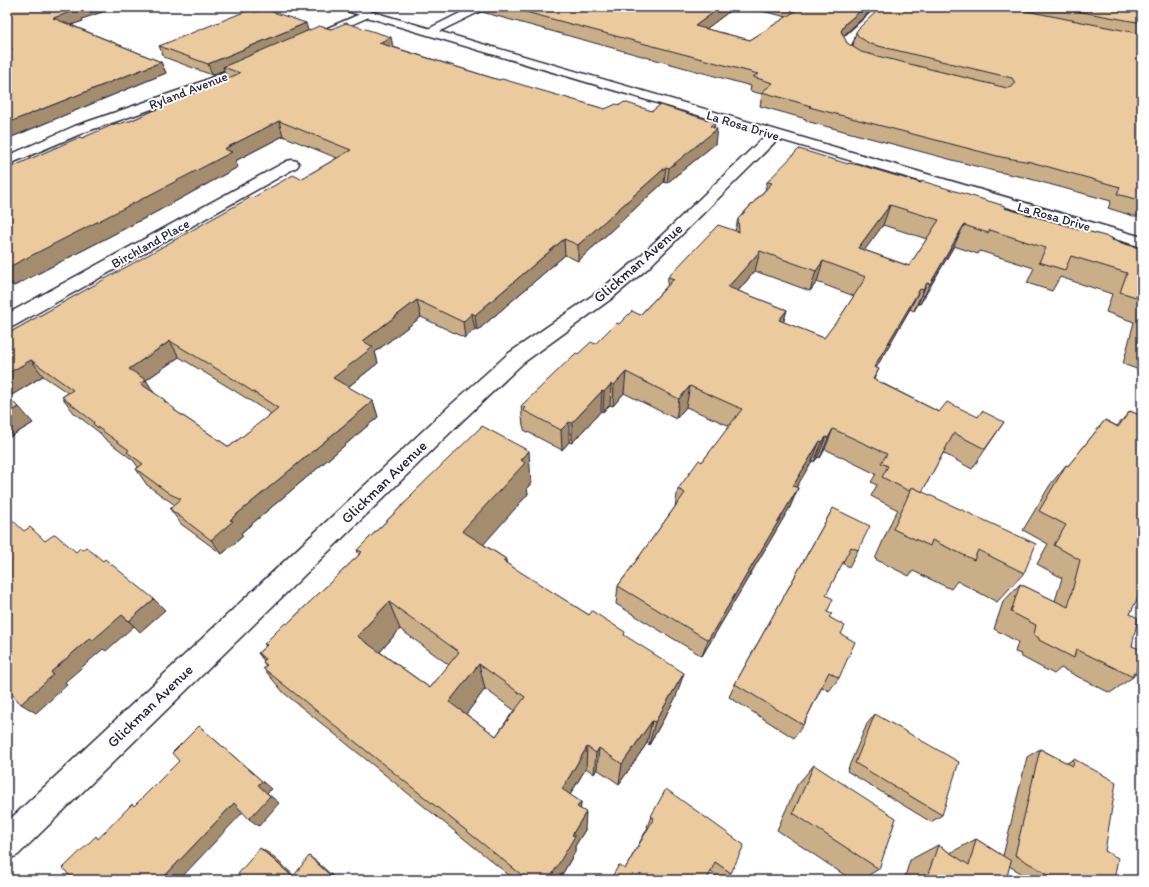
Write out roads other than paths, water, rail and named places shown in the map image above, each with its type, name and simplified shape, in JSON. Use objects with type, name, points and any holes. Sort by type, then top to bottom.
[{"type":"street","name":"La Rosa Drive","points":[[344,7],[1142,242]]},
{"type":"street","points":[[430,32],[481,7]]},
{"type":"street","points":[[875,65],[862,61],[848,52],[845,46],[848,39],[883,7]]},
{"type":"street","points":[[308,40],[367,14]]},
{"type":"street","name":"Ryland Avenue","points":[[7,161],[80,129],[194,90],[265,59]]},
{"type":"street","name":"Glickman Avenue","points":[[7,844],[452,417],[516,358],[605,295],[641,265],[774,134]]},
{"type":"street","name":"Birchland Place","points":[[7,322],[292,164]]}]
